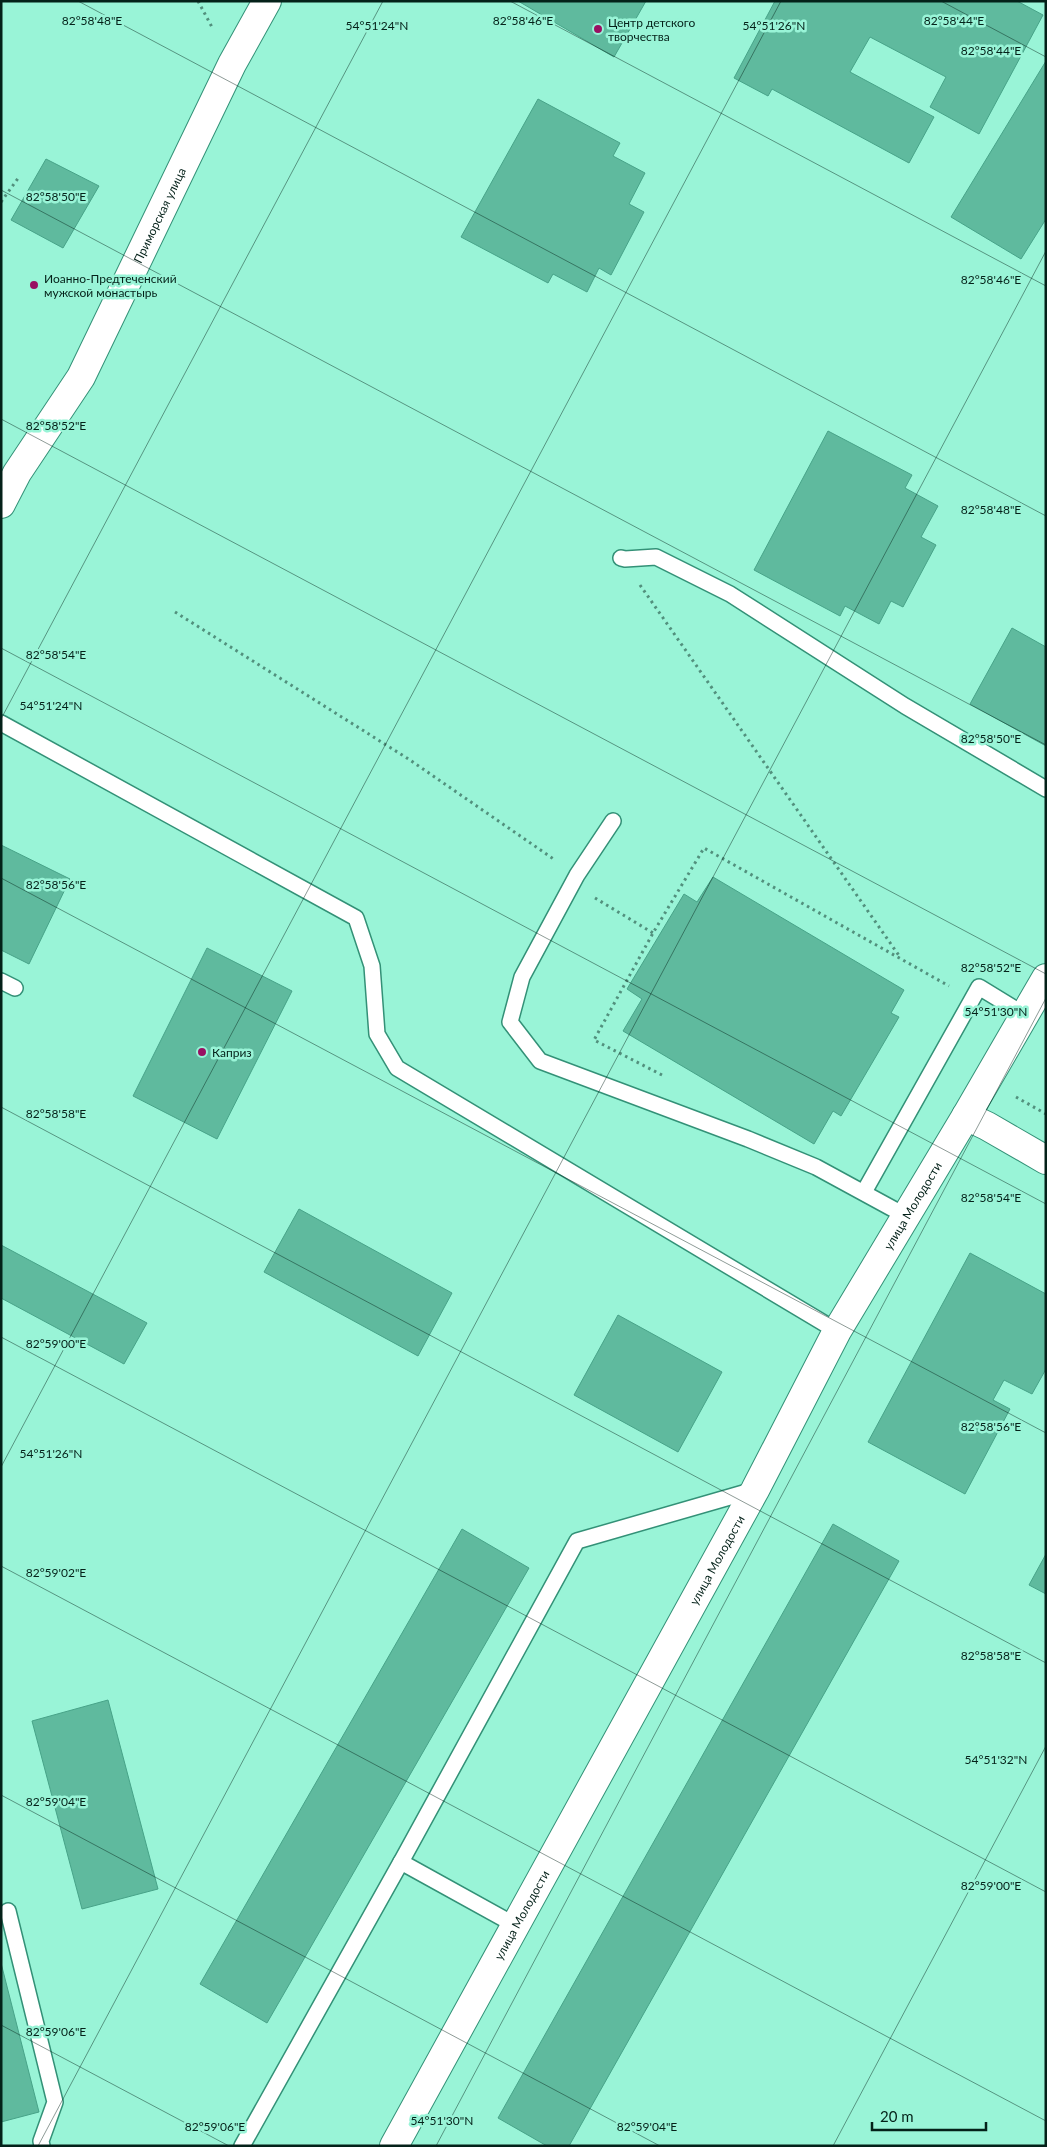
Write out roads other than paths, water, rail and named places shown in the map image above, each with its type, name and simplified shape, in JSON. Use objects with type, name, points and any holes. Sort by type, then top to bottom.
[{"type":"street","name":"Приморская улица","points":[[1,504],[9,470],[81,377],[232,64],[267,1]]},
{"type":"street","name":"улица Молодости","points":[[394,2146],[755,1490],[837,1331],[1046,978]]},
{"type":"street","points":[[966,1116],[1046,1160]]},
{"type":"lane","points":[[621,558],[656,557],[730,594],[905,706],[1046,789]]},
{"type":"lane","points":[[1,723],[356,918],[372,966],[377,1034],[397,1068],[837,1331]]},
{"type":"lane","points":[[613,821],[577,875],[522,977],[510,1022],[540,1061],[748,1139],[816,1167],[906,1216]]},
{"type":"lane","points":[[864,1192],[979,987],[1025,1016]]},
{"type":"lane","points":[[242,2146],[401,1862],[577,1541],[755,1490]]},
{"type":"lane","points":[[401,1862],[515,1925]]},
{"type":"lane","points":[[8,1911],[55,2102],[41,2141],[42,2146]]},
{"type":"place","name":"Центр детского творчества","points":[[598,29]]},
{"type":"place","name":"Иоанно-Предтеченский мужской монастырь","points":[[34,285]]},
{"type":"place","name":"Каприз","points":[[202,1052]]}]
